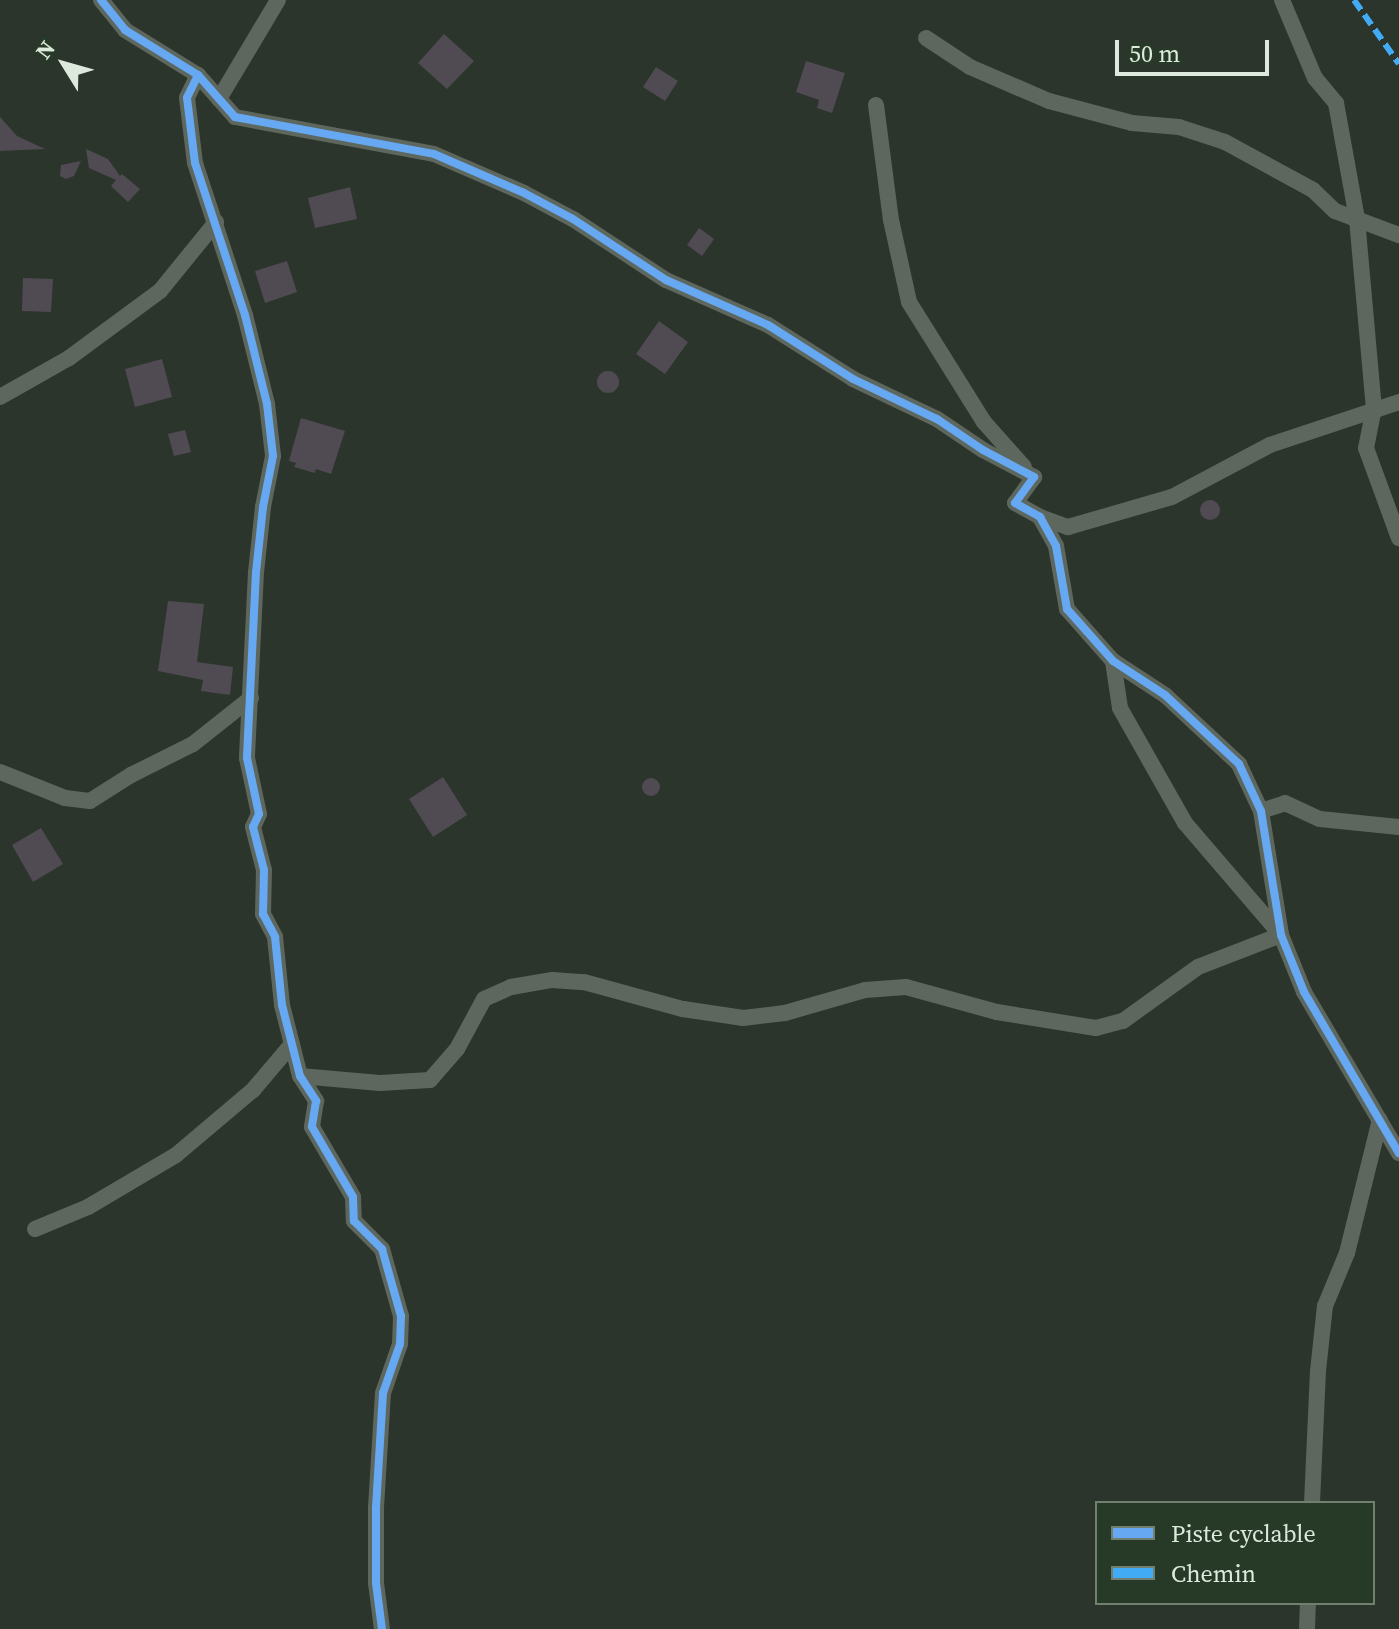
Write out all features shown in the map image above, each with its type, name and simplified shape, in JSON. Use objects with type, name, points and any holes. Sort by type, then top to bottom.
[{"type":"street","points":[[101,0],[125,30],[198,75],[235,117],[434,154],[524,193],[586,226],[666,280],[768,325],[853,379],[937,419],[983,450],[1034,477]]},
{"type":"street","points":[[219,99],[278,0]]},
{"type":"street","points":[[1282,0],[1315,78],[1336,103],[1357,219],[1374,408],[1366,448],[1399,538]]},
{"type":"street","points":[[926,38],[970,67],[1049,101],[1132,123],[1179,127],[1225,142],[1313,190],[1335,211],[1399,235]]},
{"type":"street","points":[[198,75],[187,98],[195,163],[245,315],[267,404],[273,456],[263,507],[256,572],[247,758],[259,814],[253,827],[264,870],[263,914],[275,937],[282,1005],[300,1076],[316,1101],[312,1127],[353,1197],[354,1221],[382,1249],[401,1316],[400,1344],[383,1393],[376,1508],[376,1583],[382,1629]]},
{"type":"street","points":[[876,105],[891,220],[909,302],[984,422],[1034,477]]},
{"type":"street","points":[[0,397],[69,358],[160,291],[216,222]]},
{"type":"street","points":[[1034,477],[1015,503],[1040,517],[1068,527],[1172,497],[1270,445],[1399,402]]},
{"type":"street","points":[[1040,517],[1056,546],[1067,609],[1113,661],[1165,695],[1239,764],[1261,811],[1281,935],[1304,992],[1399,1152]]},
{"type":"street","points":[[1113,661],[1120,708],[1185,823],[1281,935]]},
{"type":"street","points":[[0,772],[65,798],[90,801],[131,775],[193,744],[251,698]]},
{"type":"street","points":[[1261,811],[1285,803],[1320,819],[1399,827]]},
{"type":"street","points":[[300,1076],[380,1083],[430,1080],[457,1049],[484,999],[511,987],[552,980],[584,982],[683,1009],[743,1018],[785,1013],[865,990],[906,987],[997,1012],[1096,1028],[1123,1021],[1198,967],[1281,935]]},
{"type":"street","points":[[35,1229],[88,1207],[176,1155],[253,1090],[292,1044]]},
{"type":"street","points":[[1312,1501],[1318,1371],[1325,1306],[1347,1253],[1380,1120]]},
{"type":"street","points":[[1307,1629],[1308,1605]]},
{"type":"building","points":[[444,34],[474,61],[447,89],[418,63]]},
{"type":"building","points":[[806,61],[845,73],[832,113],[817,108],[819,100],[796,92]]},
{"type":"building","points":[[656,67],[678,81],[665,101],[643,87]]},
{"type":"building","points":[[0,117],[17,136],[45,149],[0,151]]},
{"type":"building","points":[[86,149],[108,159],[120,176],[122,174],[140,189],[128,202],[111,186],[116,180],[89,168]]},
{"type":"building","points":[[81,161],[74,176],[66,179],[60,176],[61,165]]},
{"type":"building","points":[[350,187],[357,219],[315,228],[308,198]]},
{"type":"building","points":[[699,228],[714,239],[702,256],[687,245]]},
{"type":"building","points":[[287,261],[297,292],[265,303],[255,271]]},
{"type":"building","points":[[23,278],[53,279],[51,312],[22,311]]},
{"type":"building","points":[[659,321],[688,342],[665,374],[636,354]]},
{"type":"building","points":[[162,359],[172,397],[135,407],[125,369]]},
{"type":"building","points":[[608,371],[616,374],[619,382],[616,390],[608,393],[600,390],[597,382],[600,374]]},
{"type":"building","points":[[301,418],[345,431],[331,474],[294,467],[296,463],[289,461]]},
{"type":"building","points":[[185,430],[191,452],[174,456],[168,434]]},
{"type":"building","points":[[1210,500],[1217,503],[1220,510],[1217,517],[1210,520],[1203,517],[1200,510],[1203,503]]},
{"type":"building","points":[[168,601],[204,604],[197,662],[233,667],[230,695],[201,691],[203,680],[158,671]]},
{"type":"building","points":[[443,777],[467,815],[433,837],[409,799]]},
{"type":"building","points":[[651,778],[660,787],[651,796],[642,787]]},
{"type":"building","points":[[41,828],[63,864],[33,882],[12,845]]},
{"type":"marked path","points":[[1354,0],[1399,64]]},
{"type":"cycle path","points":[[101,0],[125,30],[198,75],[235,117],[434,154],[524,193],[573,219],[666,280],[768,325],[853,379],[937,419],[983,450],[1034,477],[1015,503],[1040,517],[1056,546],[1067,609],[1113,661],[1165,695],[1239,764],[1261,811],[1281,935],[1304,992],[1399,1153]]},
{"type":"cycle path","points":[[198,75],[187,98],[195,163],[245,315],[267,404],[273,456],[263,507],[256,572],[247,758],[259,814],[253,827],[264,870],[263,914],[275,937],[282,1005],[300,1076],[316,1101],[312,1127],[353,1197],[354,1221],[382,1249],[401,1316],[400,1344],[383,1393],[376,1508],[376,1583],[382,1629]]}]
